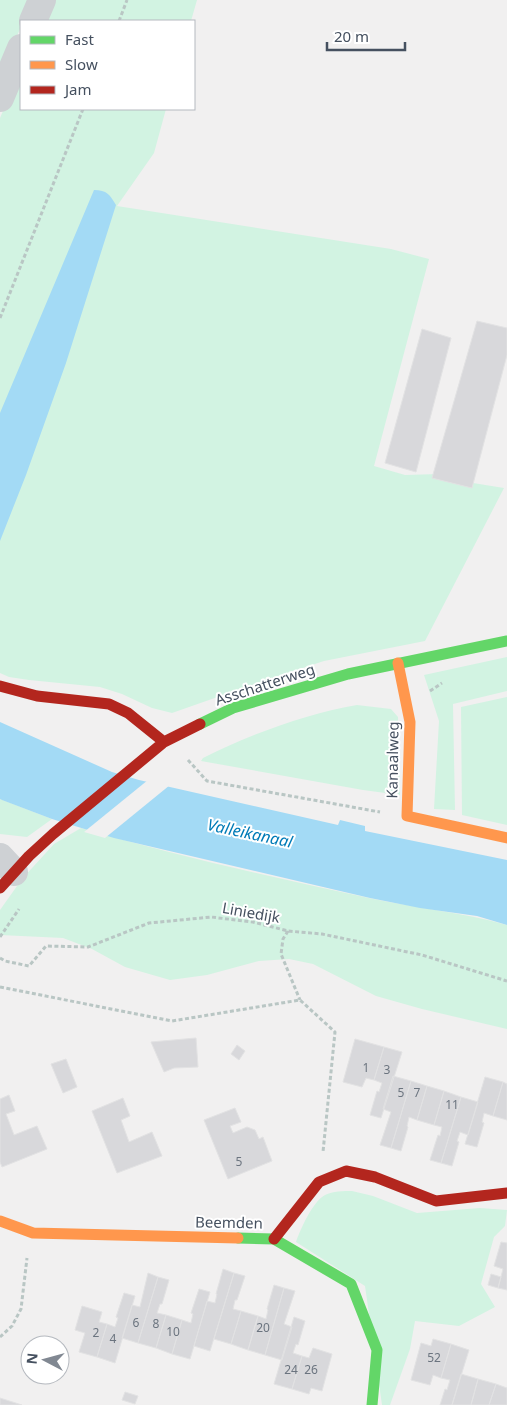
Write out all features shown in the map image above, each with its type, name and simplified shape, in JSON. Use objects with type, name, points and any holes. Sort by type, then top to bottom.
[{"type":"street","points":[[33,20],[42,0]]},
{"type":"street","points":[[0,98],[20,50]]},
{"type":"street","name":"Asschatterweg","points":[[5,872],[164,742],[233,708],[348,674],[507,641]]},
{"type":"street","name":"Kanaalweg","points":[[398,664],[410,722],[407,816],[507,838]]},
{"type":"street","points":[[0,686],[36,697],[112,705],[128,712],[155,737],[164,742]]},
{"type":"street","points":[[274,1239],[320,1182],[346,1171],[376,1178],[436,1201],[507,1193]]},
{"type":"street","name":"Beemden","points":[[0,1221],[33,1233],[274,1239],[351,1284],[377,1350],[372,1405]]},
{"type":"path","points":[[118,20],[127,0]]},
{"type":"path","points":[[0,318],[83,110]]},
{"type":"path","points":[[187,760],[194,765],[207,781],[407,816]]},
{"type":"path","name":"Liniedijk","points":[[0,958],[5,961],[29,966],[46,946],[88,947],[149,923],[211,917],[254,922],[288,931],[322,934],[422,955],[507,981]]},
{"type":"path","points":[[288,931],[283,939],[281,954],[300,1000],[335,1032],[320,1182]]},
{"type":"path","points":[[0,987],[172,1021],[300,1000]]},
{"type":"path","points":[[0,1337],[12,1326],[21,1309],[26,1266],[33,1233]]},
{"type":"green space","points":[[0,0],[32,0],[24,20],[20,20],[20,29],[0,77]]},
{"type":"green space","points":[[50,0],[197,0],[191,20],[41,20]]},
{"type":"green space","points":[[20,70],[20,110],[166,110],[154,153],[117,206],[391,249],[429,259],[374,466],[405,475],[439,474],[473,483],[504,488],[425,641],[324,661],[172,713],[152,708],[122,694],[100,687],[29,680],[9,677],[0,673],[0,118]]},
{"type":"green space","points":[[507,657],[507,691],[453,704],[455,810],[434,809],[439,721],[424,675]]},
{"type":"green space","points":[[507,697],[507,825],[462,815],[461,707]]},
{"type":"green space","points":[[357,705],[391,709],[398,717],[400,795],[201,761],[203,758],[220,750],[278,726],[298,719]]},
{"type":"green space","points":[[0,799],[52,819],[27,837],[0,834]]},
{"type":"green space","points":[[81,828],[153,848],[261,874],[369,898],[507,925],[507,1029],[376,996],[313,964],[289,959],[259,961],[207,975],[170,980],[125,967],[92,949],[63,938],[0,935],[0,910],[22,879],[54,844]]},
{"type":"green space","points":[[352,1191],[373,1196],[417,1213],[480,1208],[507,1210],[505,1226],[494,1237],[481,1284],[495,1307],[459,1326],[415,1321],[410,1349],[390,1405],[382,1405],[365,1286],[296,1242],[308,1216],[320,1198],[331,1193]]},
{"type":"water","points":[[94,190],[108,194],[116,205],[66,363],[0,541],[0,413]]},
{"type":"water","name":"Valleikanaal","points":[[0,722],[112,772],[139,780],[338,825],[340,820],[365,826],[365,831],[507,860],[507,925],[477,916],[420,908],[370,898],[114,838],[52,819],[2,800],[0,799]]},
{"type":"pier","points":[[148,780],[170,785],[105,838],[84,832]]},
{"type":"building","points":[[477,321],[507,328],[507,355],[472,488],[432,478]]},
{"type":"building","points":[[422,329],[451,338],[416,472],[385,463]]},
{"type":"building","points":[[196,1038],[198,1067],[174,1068],[164,1072],[151,1042]]},
{"type":"building","points":[[355,1039],[384,1047],[374,1080],[366,1078],[362,1087],[343,1082]]},
{"type":"building","points":[[237,1045],[245,1051],[239,1060],[231,1054]]},
{"type":"building","points":[[384,1047],[402,1052],[381,1118],[370,1115],[377,1091],[379,1092],[382,1083],[374,1080]]},
{"type":"building","points":[[66,1059],[77,1087],[63,1093],[51,1064]]},
{"type":"building","points":[[393,1076],[411,1081],[391,1148],[380,1145],[391,1112],[383,1109]]},
{"type":"building","points":[[485,1077],[503,1082],[493,1116],[484,1113],[482,1122],[484,1123],[477,1147],[465,1144]]},
{"type":"building","points":[[411,1081],[427,1086],[417,1120],[409,1117],[401,1151],[391,1148]]},
{"type":"building","points":[[503,1082],[507,1084],[507,1120],[493,1116]]},
{"type":"building","points":[[427,1086],[444,1091],[434,1125],[417,1120]]},
{"type":"building","points":[[444,1091],[461,1097],[441,1163],[430,1160],[442,1127],[434,1125]]},
{"type":"building","points":[[9,1095],[15,1111],[6,1114],[14,1135],[37,1126],[47,1149],[2,1167],[0,1162],[0,1099]]},
{"type":"building","points":[[461,1097],[478,1102],[468,1135],[460,1132],[452,1166],[441,1163]]},
{"type":"building","points":[[123,1098],[130,1116],[121,1120],[129,1142],[152,1132],[162,1156],[117,1173],[92,1111]]},
{"type":"building","points":[[235,1108],[241,1122],[230,1126],[233,1133],[247,1127],[255,1130],[259,1139],[263,1137],[272,1161],[228,1179],[204,1120]]},
{"type":"building","points":[[501,1242],[507,1243],[507,1290],[498,1288],[503,1269],[494,1266]]},
{"type":"building","points":[[223,1269],[234,1273],[210,1351],[194,1346],[207,1301],[215,1303]]},
{"type":"building","points":[[148,1273],[158,1277],[138,1343],[122,1338],[132,1305],[140,1307]]},
{"type":"building","points":[[234,1273],[245,1276],[233,1309],[241,1311],[231,1344],[214,1339]]},
{"type":"building","points":[[491,1274],[501,1277],[498,1288],[488,1285]]},
{"type":"building","points":[[158,1277],[169,1280],[162,1304],[160,1304],[157,1313],[166,1315],[156,1348],[138,1343]]},
{"type":"building","points":[[274,1285],[284,1288],[265,1355],[248,1350],[258,1316],[266,1319]]},
{"type":"building","points":[[284,1288],[295,1291],[284,1324],[292,1327],[282,1360],[265,1355]]},
{"type":"building","points":[[199,1289],[210,1292],[190,1359],[172,1354],[182,1320],[191,1323],[193,1314],[191,1313]]},
{"type":"building","points":[[124,1293],[135,1296],[115,1363],[97,1357],[107,1324],[115,1327],[118,1318],[116,1317]]},
{"type":"building","points":[[82,1306],[102,1312],[99,1322],[107,1324],[97,1357],[79,1352],[85,1333],[75,1330]]},
{"type":"building","points":[[241,1311],[258,1316],[248,1350],[231,1344]]},
{"type":"building","points":[[166,1315],[182,1320],[172,1354],[156,1348]]},
{"type":"building","points":[[294,1317],[305,1321],[298,1345],[296,1344],[293,1353],[302,1356],[292,1389],[274,1384]]},
{"type":"building","points":[[433,1339],[451,1344],[441,1378],[433,1375],[430,1385],[411,1380],[421,1343],[431,1346]]},
{"type":"building","points":[[451,1344],[469,1350],[452,1405],[440,1405],[450,1380],[441,1378]]},
{"type":"building","points":[[313,1348],[332,1354],[322,1391],[311,1388],[309,1394],[292,1389],[302,1356],[309,1358]]},
{"type":"building","points":[[461,1374],[478,1379],[471,1405],[452,1405]]},
{"type":"building","points":[[478,1379],[496,1384],[489,1405],[471,1405]]},
{"type":"building","points":[[496,1384],[507,1388],[507,1405],[489,1405]]},
{"type":"building","points":[[125,1392],[138,1396],[135,1404],[122,1400]]},
{"type":"building","points":[[0,1398],[22,1405],[0,1405]]},
{"type":"traffic: fast","points":[[200,724],[233,708],[348,674],[507,641]]},
{"type":"traffic: fast","points":[[238,1238],[274,1239],[351,1284],[377,1350],[372,1405]]},
{"type":"traffic: slow","points":[[398,663],[410,722],[407,816],[507,838]]},
{"type":"traffic: slow","points":[[0,1221],[33,1233],[238,1238]]},
{"type":"traffic: jam","points":[[0,686],[37,696],[109,704],[128,713],[164,742]]},
{"type":"traffic: jam","points":[[0,888],[29,856],[53,834],[164,742],[200,724]]},
{"type":"traffic: jam","points":[[274,1239],[319,1182],[346,1171],[375,1177],[436,1201],[507,1193]]}]
